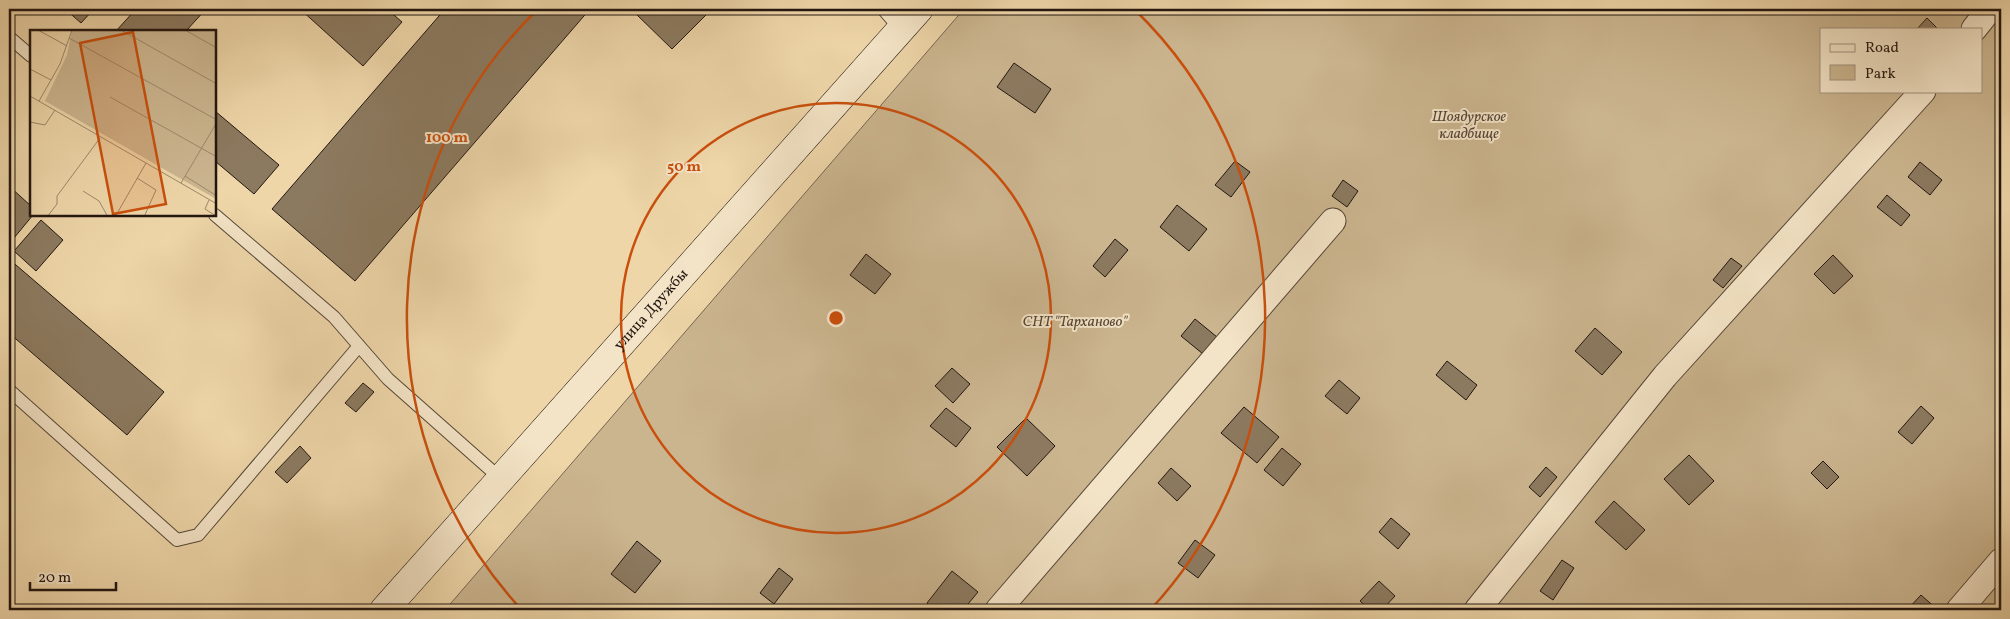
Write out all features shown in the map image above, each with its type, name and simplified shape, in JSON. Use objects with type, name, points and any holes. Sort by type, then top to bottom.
[{"type":"main road","name":"улица Дружбы","points":[[384,610],[919,9]]},
{"type":"street","points":[[1975,28],[1990,9]]},
{"type":"street","points":[[1477,610],[1665,376],[1922,92]]},
{"type":"street","points":[[998,610],[1333,221]]},
{"type":"street","points":[[1959,610],[2001,561]]},
{"type":"lane","points":[[883,9],[901,30]]},
{"type":"lane","points":[[9,37],[30,55]]},
{"type":"lane","points":[[216,216],[334,317],[388,379],[501,479]]},
{"type":"lane","points":[[9,390],[176,540],[198,535],[359,346]]},
{"type":"green space","name":"СНТ \"Тарханово\"","points":[[964,9],[2001,9],[2001,610],[445,610]]},
{"type":"building","points":[[65,9],[94,9],[81,23]]},
{"type":"building","points":[[136,9],[206,9],[187,30],[117,30]]},
{"type":"building","points":[[300,9],[387,9],[402,22],[363,66]]},
{"type":"building","points":[[445,9],[590,9],[355,281],[272,209]]},
{"type":"building","points":[[637,9],[712,9],[672,49],[634,12]]},
{"type":"building","points":[[1927,18],[1937,28],[1918,28]]},
{"type":"building","points":[[1014,63],[1051,89],[1035,113],[997,87]]},
{"type":"building","points":[[216,112],[279,165],[254,194],[216,162]]},
{"type":"building","points":[[1235,161],[1250,172],[1231,197],[1215,185]]},
{"type":"building","points":[[1920,162],[1942,180],[1930,195],[1908,177]]},
{"type":"building","points":[[1343,180],[1358,191],[1347,207],[1332,196]]},
{"type":"building","points":[[9,186],[30,205],[30,216],[32,216],[9,244]]},
{"type":"building","points":[[1887,195],[1910,215],[1901,226],[1877,207]]},
{"type":"building","points":[[1177,205],[1207,229],[1189,251],[1160,227]]},
{"type":"building","points":[[41,220],[63,240],[36,271],[14,251]]},
{"type":"building","points":[[1115,239],[1128,250],[1105,277],[1093,266]]},
{"type":"building","points":[[866,254],[891,274],[875,294],[850,275]]},
{"type":"building","points":[[1833,255],[1853,276],[1834,294],[1814,274]]},
{"type":"building","points":[[1731,258],[1742,266],[1723,288],[1713,280]]},
{"type":"building","points":[[9,259],[164,392],[127,435],[9,333]]},
{"type":"building","points":[[1195,319],[1217,337],[1203,354],[1181,336]]},
{"type":"building","points":[[1595,328],[1622,352],[1602,375],[1575,351]]},
{"type":"building","points":[[1447,361],[1477,385],[1466,400],[1436,375]]},
{"type":"building","points":[[952,368],[970,384],[953,403],[935,386]]},
{"type":"building","points":[[1339,380],[1360,398],[1347,414],[1325,396]]},
{"type":"building","points":[[363,383],[374,392],[356,412],[345,403]]},
{"type":"building","points":[[1921,406],[1934,418],[1912,444],[1898,432]]},
{"type":"building","points":[[1244,407],[1279,437],[1257,463],[1221,433]]},
{"type":"building","points":[[946,408],[971,428],[956,447],[930,426]]},
{"type":"building","points":[[1026,418],[1055,446],[1027,476],[997,447]]},
{"type":"building","points":[[300,446],[311,458],[287,483],[275,472]]},
{"type":"building","points":[[1282,448],[1301,464],[1283,486],[1264,470]]},
{"type":"building","points":[[1689,455],[1714,481],[1689,505],[1664,479]]},
{"type":"building","points":[[1823,461],[1839,477],[1827,489],[1811,473]]},
{"type":"building","points":[[1546,467],[1557,477],[1540,497],[1529,487]]},
{"type":"building","points":[[1171,468],[1191,486],[1177,501],[1158,483]]},
{"type":"building","points":[[1614,501],[1645,530],[1626,550],[1595,522]]},
{"type":"building","points":[[1391,518],[1410,534],[1398,549],[1379,532]]},
{"type":"building","points":[[1195,540],[1215,555],[1198,578],[1178,563]]},
{"type":"building","points":[[637,541],[661,561],[635,593],[611,574]]},
{"type":"building","points":[[1562,560],[1574,568],[1553,600],[1540,591]]},
{"type":"building","points":[[779,568],[793,579],[774,604],[760,593]]},
{"type":"building","points":[[952,571],[978,592],[963,610],[935,610],[927,603]]},
{"type":"building","points":[[1379,581],[1395,596],[1382,610],[1370,610],[1360,601]]},
{"type":"building","points":[[1921,595],[1938,610],[1907,610]]},
{"type":"park label","name":"Шоядурское кладбище","points":[[1469,126]]}]
